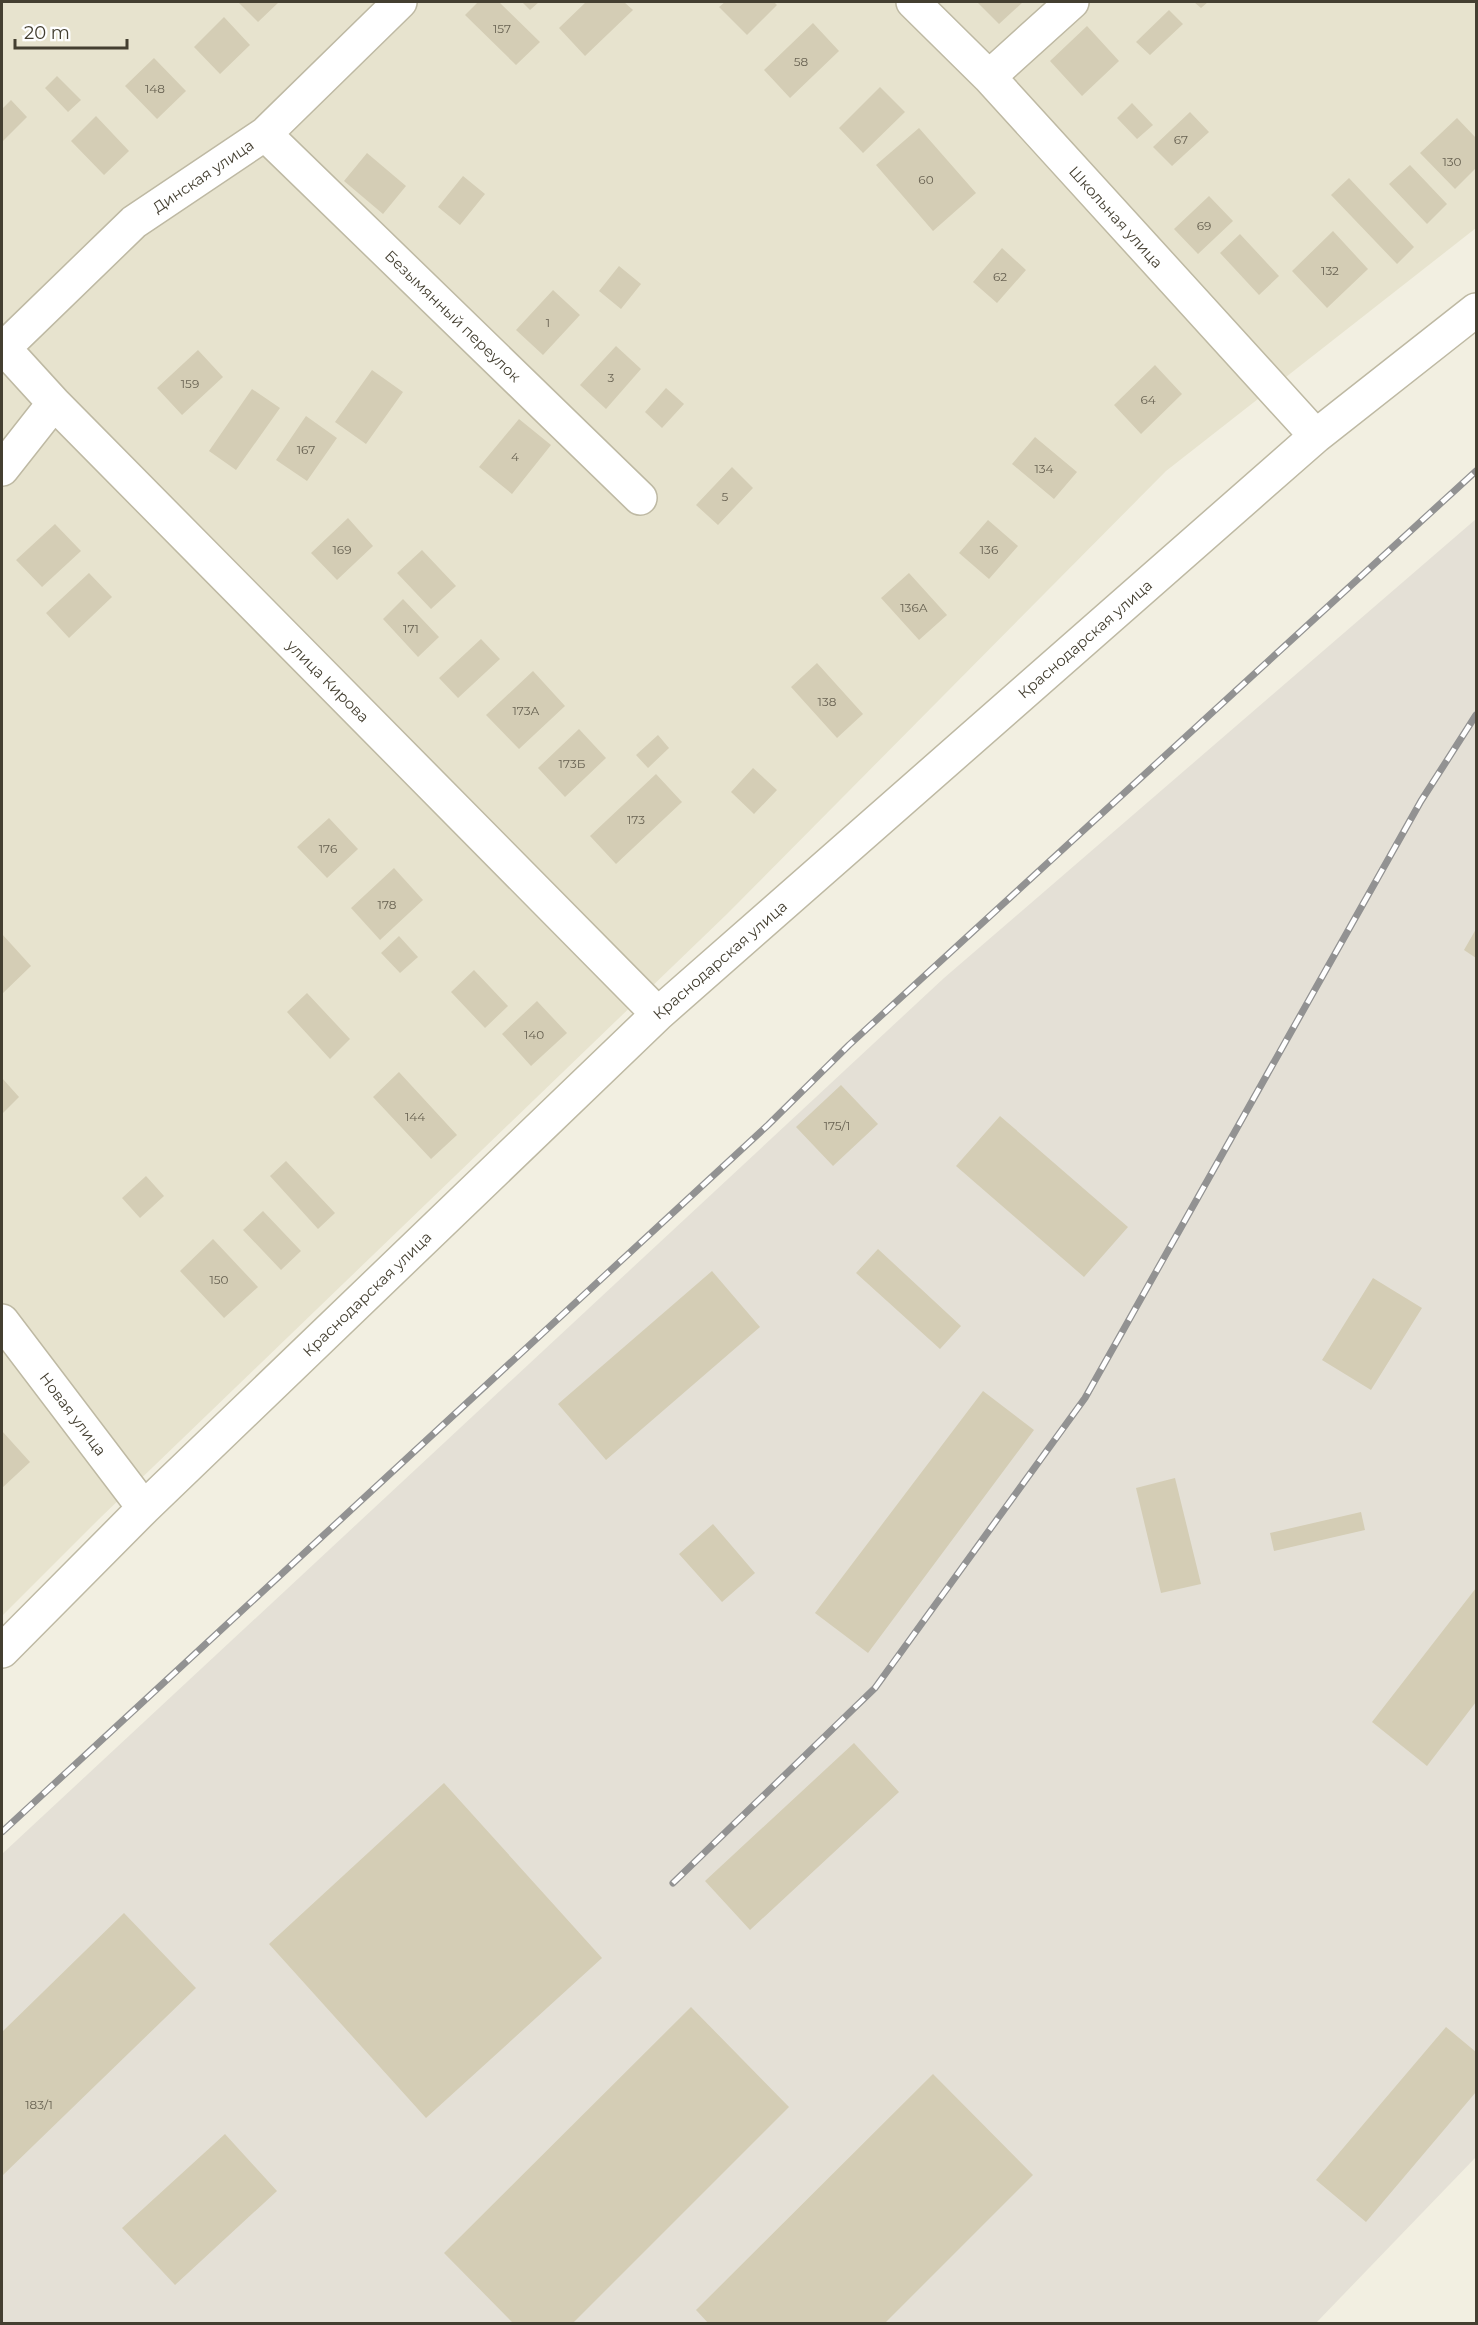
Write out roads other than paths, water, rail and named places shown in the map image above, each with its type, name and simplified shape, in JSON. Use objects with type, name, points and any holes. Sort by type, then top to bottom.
[{"type":"street","name":"Динская улица","points":[[3,347],[134,222],[265,134],[400,2]]},
{"type":"street","name":"Школьная улица","points":[[913,2],[989,77],[1316,436]]},
{"type":"street","points":[[989,77],[1072,2]]},
{"type":"street","name":"Безымянный переулок","points":[[265,134],[640,498]]},
{"type":"street","name":"Краснодарская улица","points":[[2,1651],[144,1508],[658,1014],[1316,436],[1476,310]]},
{"type":"street","name":"улица Кирова","points":[[3,347],[54,404],[658,1014]]},
{"type":"street","points":[[2,469],[54,404]]},
{"type":"street","name":"Новая улица","points":[[2,1321],[144,1508]]},
{"type":"railway","points":[[2,1832],[768,1125],[849,1045],[1476,471]]},
{"type":"railway","points":[[673,1883],[875,1688],[1085,1398],[1421,801],[1476,715]]}]
